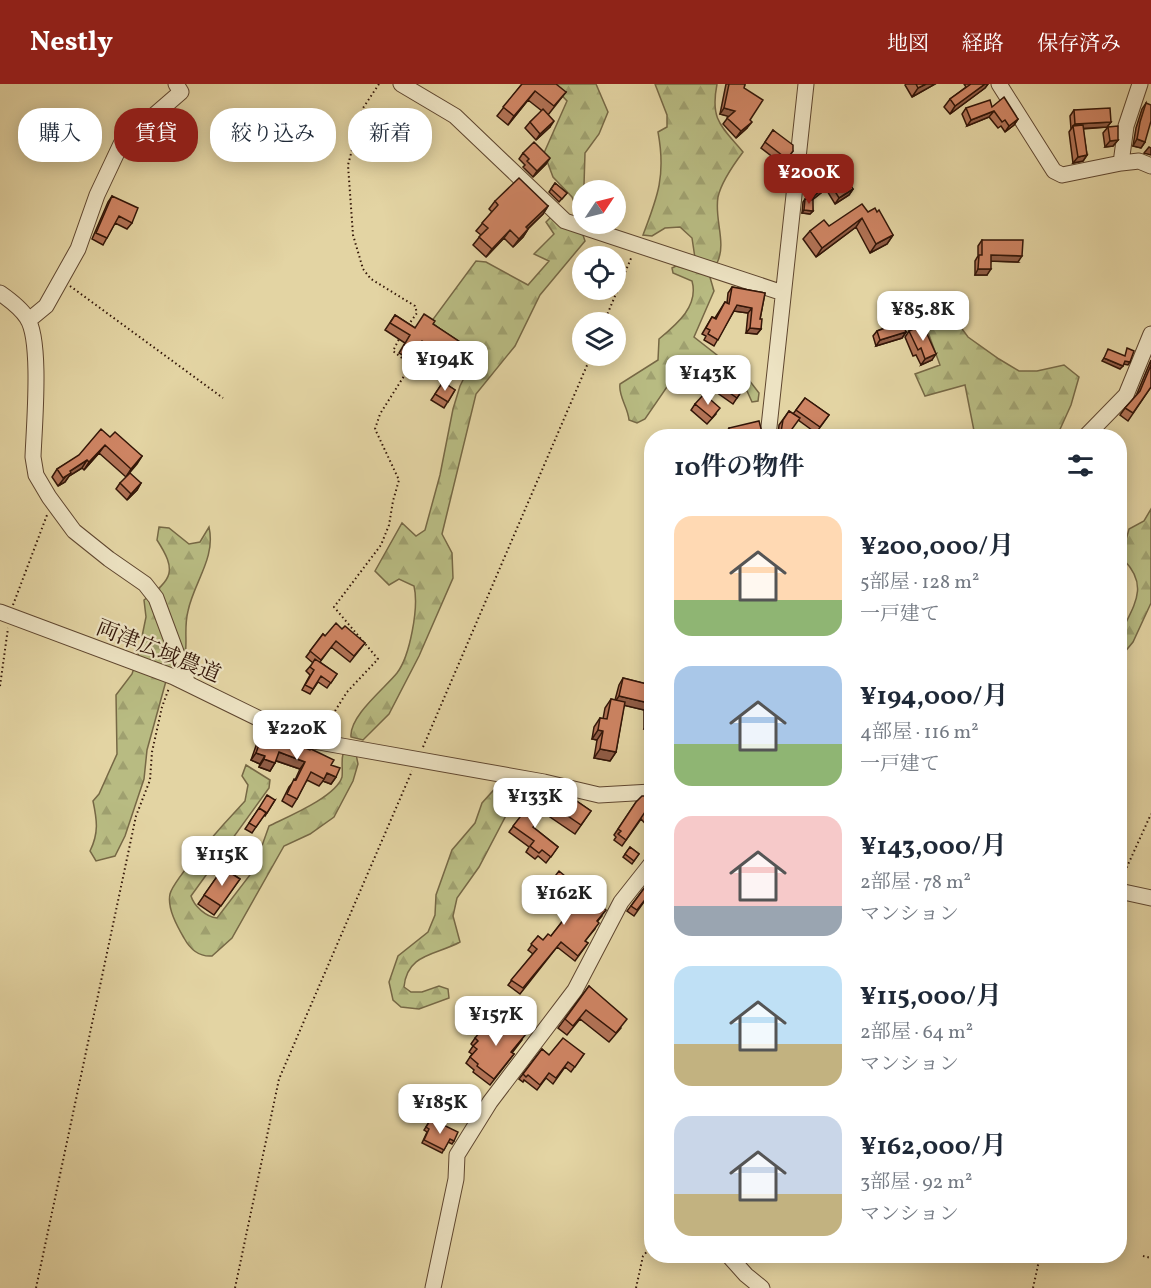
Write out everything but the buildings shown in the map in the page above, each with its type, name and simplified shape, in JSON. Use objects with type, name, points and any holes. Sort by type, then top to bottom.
[{"type":"street","points":[[29,320],[46,306],[78,249],[97,195],[121,144],[181,92],[176,84]]},
{"type":"street","points":[[401,84],[455,116],[565,221],[783,293]]},
{"type":"street","points":[[769,429],[806,84]]},
{"type":"street","points":[[999,84],[1054,171],[1062,176],[1121,163],[1139,161],[1151,166]]},
{"type":"street","points":[[1121,163],[1126,126],[1140,84]]},
{"type":"street","points":[[0,293],[29,320],[36,344],[33,457],[36,476],[74,531],[145,584],[156,598],[181,680]]},
{"type":"street","points":[[1093,429],[1126,395],[1151,334]]},
{"type":"street","name":"両津広域農道","points":[[4,614],[181,680],[274,726],[316,741],[544,782],[599,795],[644,792]]},
{"type":"street","points":[[433,1288],[456,1179],[456,1155],[490,1102],[575,990],[621,902],[644,873]]},
{"type":"street","points":[[1127,893],[1151,898]]},
{"type":"street","points":[[735,1263],[762,1288]]},
{"type":"path","points":[[379,84],[363,108],[348,165],[353,235],[363,269],[371,279],[415,306],[417,313],[406,327]]},
{"type":"path","points":[[608,312],[636,245]]},
{"type":"path","points":[[59,283],[69,286],[223,398]]},
{"type":"path","points":[[316,741],[347,692],[378,659],[334,607],[381,545],[389,525],[399,480],[375,429],[380,414],[411,365],[393,351],[401,334]]},
{"type":"path","points":[[235,1288],[279,1079],[587,366]]},
{"type":"path","points":[[0,686],[4,614],[49,510],[49,497]]},
{"type":"path","points":[[36,1288],[136,816],[150,780],[152,752],[162,707],[181,680]]},
{"type":"path","points":[[1127,867],[1151,814]]},
{"type":"path","points":[[636,1288],[644,1255]]},
{"type":"path","points":[[1143,1256],[1151,1258]]},
{"type":"path","points":[[1033,1288],[1038,1263]]},
{"type":"green space","points":[[551,84],[596,84],[608,112],[599,134],[585,153],[584,180],[572,180],[572,197],[553,177],[544,153],[567,101]]},
{"type":"green space","points":[[655,84],[717,84],[715,106],[719,122],[743,152],[725,180],[718,197],[721,247],[717,263],[695,258],[692,238],[680,227],[665,228],[652,236],[643,235],[653,208],[661,173],[658,132],[667,127],[667,115]]},
{"type":"green space","points":[[552,216],[572,228],[572,234],[583,235],[585,241],[581,246],[572,246],[572,257],[540,295],[515,346],[476,394],[442,534],[452,553],[453,578],[419,656],[389,714],[363,740],[351,737],[352,729],[362,711],[402,665],[414,618],[414,586],[399,579],[389,585],[375,571],[402,523],[416,536],[425,530],[440,475],[453,409],[460,386],[475,356],[431,322],[476,261],[486,262],[528,285],[549,261],[534,254],[554,234],[546,222]]},
{"type":"green space","points":[[676,266],[709,274],[714,291],[694,337],[749,380],[759,393],[758,401],[752,402],[747,391],[706,360],[696,372],[684,362],[645,419],[637,423],[629,420],[620,393],[620,384],[658,360],[659,339],[679,321],[689,306],[693,290],[692,281],[673,273],[672,268]]},
{"type":"green space","points":[[934,302],[954,318],[968,337],[1019,371],[1037,371],[1064,365],[1079,377],[1071,405],[1060,429],[974,429],[965,385],[925,396],[915,374],[940,365],[918,305]]},
{"type":"green space","points":[[1151,509],[1151,603],[1133,642],[1127,649],[1127,620],[1134,606],[1138,588],[1132,570],[1127,564],[1127,536],[1129,529],[1144,521]]},
{"type":"green space","points":[[159,527],[169,528],[189,544],[200,542],[209,527],[210,549],[188,611],[185,657],[178,674],[169,670],[147,750],[144,779],[125,836],[115,856],[96,861],[90,851],[95,838],[96,826],[93,801],[99,794],[117,754],[116,695],[132,674],[138,656],[146,617],[144,600],[161,586],[169,574],[167,560],[157,540]]},
{"type":"green space","points":[[343,754],[356,754],[358,764],[353,781],[334,817],[310,834],[284,846],[232,938],[212,956],[195,952],[186,942],[171,911],[170,894],[181,875],[245,801],[248,785],[242,776],[246,765],[270,780],[269,788],[191,896],[201,910],[217,918],[253,871],[269,826],[310,806],[331,792],[342,777]]},
{"type":"green space","points":[[514,782],[548,789],[552,793],[542,805],[521,796],[510,808],[479,867],[457,898],[453,916],[460,942],[417,961],[406,976],[404,987],[411,992],[422,992],[439,986],[448,989],[449,998],[419,1009],[401,1007],[393,1000],[389,982],[398,956],[428,932],[435,915],[436,895],[452,850],[475,823],[482,803],[500,783]]}]
